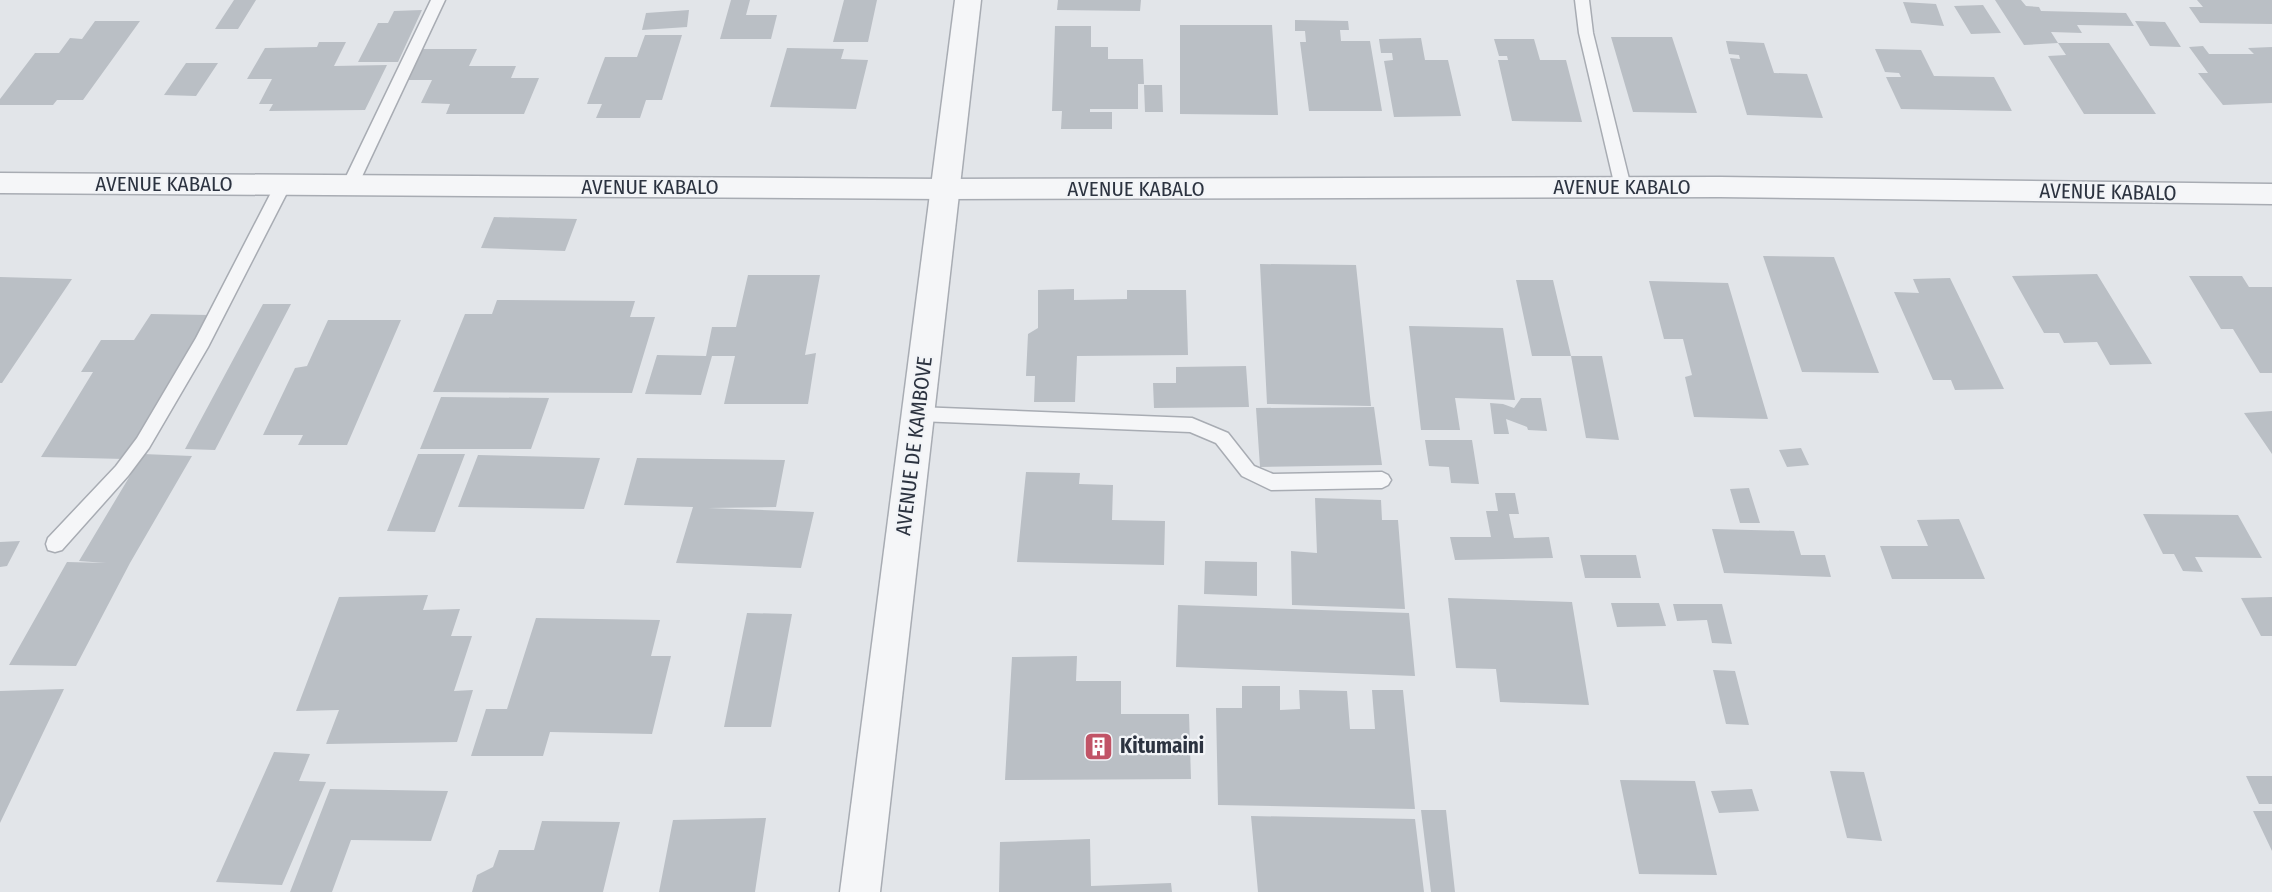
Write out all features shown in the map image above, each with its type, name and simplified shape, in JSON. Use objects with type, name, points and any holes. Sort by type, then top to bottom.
[{"type":"street","name":"AVENUE DE KAMBOVE","points":[[860,892],[968,0]]},
{"type":"street","name":"AVENUE KABALO","points":[[0,183],[945,189],[1623,187],[2272,194]]},
{"type":"lane","points":[[350,185],[438,0]]},
{"type":"lane","points":[[1582,0],[1586,33],[1623,187]]},
{"type":"lane","points":[[55,544],[122,471],[143,443],[202,342],[283,185]]},
{"type":"lane","points":[[918,414],[1192,426],[1222,438],[1248,471],[1270,482],[1382,480]]},
{"type":"building","points":[[234,0],[256,0],[238,29],[215,29]]},
{"type":"building","points":[[731,0],[750,0],[746,15],[777,15],[771,39],[720,39]]},
{"type":"building","points":[[844,0],[877,0],[868,42],[833,42]]},
{"type":"building","points":[[1058,0],[1141,0],[1140,11],[1057,10]]},
{"type":"building","points":[[1995,0],[2021,0],[2026,6],[2039,7],[2041,11],[2126,13],[2134,26],[2077,25],[2082,33],[2051,32],[2058,43],[2024,45]]},
{"type":"building","points":[[2197,0],[2272,0],[2272,24],[2200,23],[2189,7],[2203,7]]},
{"type":"building","points":[[1903,2],[1936,4],[1944,26],[1911,23]]},
{"type":"building","points":[[1983,5],[2001,33],[1971,34],[1954,6]]},
{"type":"building","points":[[422,10],[398,62],[358,62],[378,23],[388,23],[394,11]]},
{"type":"building","points":[[689,10],[687,27],[642,30],[646,13]]},
{"type":"building","points":[[1295,20],[1348,21],[1349,30],[1340,30],[1341,41],[1370,41],[1382,111],[1309,111],[1300,42],[1306,42],[1305,31],[1295,31]]},
{"type":"building","points":[[95,21],[140,21],[83,100],[57,100],[53,105],[0,105],[0,99],[35,53],[59,53],[70,38],[82,39]]},
{"type":"building","points":[[2135,21],[2165,22],[2181,47],[2150,46]]},
{"type":"building","points":[[1180,25],[1272,25],[1278,115],[1180,114]]},
{"type":"building","points":[[1055,26],[1091,26],[1091,47],[1108,47],[1108,59],[1143,59],[1144,84],[1138,84],[1138,109],[1090,109],[1090,112],[1112,112],[1112,129],[1061,129],[1062,111],[1052,111]]},
{"type":"building","points":[[645,35],[682,35],[662,100],[646,100],[640,118],[596,118],[602,104],[587,104],[605,57],[637,57]]},
{"type":"building","points":[[1611,37],[1672,37],[1697,113],[1633,112]]},
{"type":"building","points":[[1421,38],[1425,60],[1448,60],[1461,116],[1394,117],[1384,61],[1393,60],[1392,53],[1381,53],[1379,39]]},
{"type":"building","points":[[1494,39],[1534,39],[1540,60],[1566,60],[1582,122],[1512,121],[1498,60],[1508,60],[1507,56],[1499,56]]},
{"type":"building","points":[[1726,41],[1764,43],[1774,73],[1807,74],[1823,118],[1747,115],[1730,58],[1740,59],[1739,55],[1729,54]]},
{"type":"building","points":[[319,42],[346,42],[334,66],[387,65],[365,110],[269,111],[273,104],[259,104],[272,79],[247,79],[265,48],[317,47]]},
{"type":"building","points":[[2058,43],[2109,43],[2156,114],[2084,114],[2048,56],[2066,55]]},
{"type":"building","points":[[2203,46],[2209,54],[2254,54],[2248,48],[2272,47],[2272,103],[2223,105],[2198,73],[2208,73],[2189,47]]},
{"type":"building","points":[[787,48],[844,49],[841,59],[868,60],[856,109],[770,107]]},
{"type":"building","points":[[421,49],[477,49],[469,66],[516,66],[511,78],[539,78],[524,114],[446,114],[450,104],[421,103],[432,80],[405,80]]},
{"type":"building","points":[[1875,49],[1921,50],[1934,76],[1994,77],[2012,111],[1901,109],[1886,77],[1901,77],[1899,73],[1885,72]]},
{"type":"building","points":[[186,63],[218,63],[196,96],[164,95]]},
{"type":"building","points":[[1144,85],[1162,85],[1163,112],[1145,112]]},
{"type":"building","points":[[494,217],[577,219],[565,251],[481,248]]},
{"type":"building","points":[[1763,256],[1834,257],[1879,373],[1802,372]]},
{"type":"building","points":[[1260,264],[1356,265],[1371,406],[1267,404]]},
{"type":"building","points":[[2097,274],[2152,364],[2110,365],[2097,342],[2064,343],[2059,333],[2044,333],[2012,276]]},
{"type":"building","points":[[748,275],[820,275],[805,355],[816,353],[808,404],[724,404],[735,356],[712,356],[701,395],[645,394],[657,355],[706,356],[712,327],[736,327]]},
{"type":"building","points":[[2189,276],[2242,276],[2249,287],[2272,287],[2272,373],[2260,373],[2233,329],[2221,329]]},
{"type":"building","points":[[0,277],[72,279],[2,383],[0,383]]},
{"type":"building","points":[[1950,278],[2004,389],[1955,390],[1951,380],[1933,380],[1894,292],[1919,293],[1913,279]]},
{"type":"building","points":[[1516,280],[1553,280],[1571,356],[1532,356]]},
{"type":"building","points":[[1649,281],[1728,283],[1768,419],[1694,417],[1685,377],[1692,375],[1683,339],[1664,339]]},
{"type":"building","points":[[1074,289],[1074,300],[1127,299],[1127,290],[1186,290],[1188,355],[1077,356],[1075,402],[1034,402],[1035,376],[1026,376],[1028,334],[1038,328],[1038,290]]},
{"type":"building","points":[[497,300],[635,301],[630,317],[655,317],[632,393],[433,392],[465,314],[492,314]]},
{"type":"building","points":[[263,304],[291,304],[215,450],[185,449]]},
{"type":"building","points":[[151,314],[209,315],[125,459],[41,457],[93,372],[81,372],[101,340],[134,340]]},
{"type":"building","points":[[328,320],[401,320],[347,445],[298,445],[303,435],[263,435],[295,368],[307,366]]},
{"type":"building","points":[[1409,326],[1503,328],[1515,400],[1455,398],[1460,430],[1421,430]]},
{"type":"building","points":[[1571,356],[1602,356],[1619,440],[1586,438]]},
{"type":"building","points":[[1246,366],[1249,407],[1154,408],[1153,383],[1176,383],[1176,367]]},
{"type":"building","points":[[441,397],[549,398],[531,449],[420,449]]},
{"type":"building","points":[[1521,398],[1541,398],[1547,431],[1528,430],[1527,427],[1506,419],[1509,434],[1494,434],[1490,403],[1514,408]]},
{"type":"building","points":[[1374,407],[1382,465],[1260,467],[1256,408]]},
{"type":"building","points":[[2272,411],[2272,454],[2244,413]]},
{"type":"building","points":[[1425,440],[1472,440],[1479,484],[1451,483],[1449,467],[1429,466]]},
{"type":"building","points":[[1801,448],[1809,465],[1787,467],[1779,450]]},
{"type":"building","points":[[143,454],[192,456],[130,563],[76,666],[9,665],[67,562],[106,563],[79,561]]},
{"type":"building","points":[[418,454],[465,454],[435,532],[387,531]]},
{"type":"building","points":[[478,455],[600,458],[584,509],[458,507]]},
{"type":"building","points":[[637,458],[785,460],[776,507],[708,508],[814,512],[801,568],[676,563],[693,507],[624,505]]},
{"type":"building","points":[[1026,472],[1080,473],[1079,484],[1113,485],[1112,520],[1165,521],[1164,565],[1017,562]]},
{"type":"building","points":[[1749,488],[1760,523],[1740,523],[1730,489]]},
{"type":"building","points":[[1495,493],[1515,493],[1519,514],[1509,514],[1514,538],[1549,537],[1553,558],[1455,560],[1450,537],[1491,537],[1486,511],[1498,511]]},
{"type":"building","points":[[1315,498],[1381,500],[1382,520],[1398,520],[1405,609],[1292,605],[1291,551],[1317,553]]},
{"type":"building","points":[[2143,514],[2238,515],[2262,558],[2195,557],[2203,572],[2183,571],[2174,554],[2163,554]]},
{"type":"building","points":[[1959,519],[1985,579],[1892,579],[1880,546],[1928,546],[1917,520]]},
{"type":"building","points":[[1712,529],[1794,531],[1801,555],[1825,555],[1831,577],[1724,573]]},
{"type":"building","points":[[20,541],[7,566],[0,567],[0,542]]},
{"type":"building","points":[[1580,555],[1636,555],[1641,578],[1585,578]]},
{"type":"building","points":[[1205,561],[1257,562],[1257,596],[1204,594]]},
{"type":"building","points":[[428,595],[423,610],[460,609],[451,636],[472,636],[454,691],[473,690],[457,742],[326,744],[339,710],[296,711],[339,597]]},
{"type":"building","points":[[2272,597],[2272,636],[2261,636],[2241,598]]},
{"type":"building","points":[[1448,598],[1572,602],[1589,705],[1500,702],[1496,669],[1456,668]]},
{"type":"building","points":[[1611,603],[1659,603],[1666,626],[1617,627]]},
{"type":"building","points":[[1673,604],[1722,604],[1732,644],[1712,643],[1707,620],[1677,621]]},
{"type":"building","points":[[1178,605],[1409,613],[1415,676],[1176,667]]},
{"type":"building","points":[[747,613],[792,614],[771,727],[724,727]]},
{"type":"building","points":[[536,618],[660,620],[651,656],[671,656],[652,734],[550,732],[543,756],[471,756],[486,709],[507,709]]},
{"type":"building","name":"Kitumaini","points":[[1077,656],[1076,681],[1121,681],[1121,714],[1189,714],[1191,779],[1005,780],[1012,657]]},
{"type":"building","points":[[1713,670],[1735,671],[1749,725],[1726,724]]},
{"type":"building","points":[[1242,686],[1280,686],[1280,710],[1300,709],[1299,690],[1347,691],[1350,729],[1375,729],[1372,690],[1403,690],[1415,809],[1218,805],[1216,708],[1242,708]]},
{"type":"building","points":[[64,689],[0,823],[0,691]]},
{"type":"building","points":[[274,752],[310,754],[299,781],[326,782],[282,885],[216,882]]},
{"type":"building","points":[[1830,771],[1864,772],[1882,841],[1847,838]]},
{"type":"building","points":[[2246,776],[2272,776],[2272,804],[2259,804]]},
{"type":"building","points":[[1620,780],[1695,781],[1717,875],[1639,874]]},
{"type":"building","points":[[330,789],[448,791],[431,841],[351,840],[332,892],[290,892]]},
{"type":"building","points":[[1752,789],[1759,811],[1719,813],[1711,791]]},
{"type":"building","points":[[1421,810],[1446,810],[1455,892],[1431,892]]},
{"type":"building","points":[[2253,811],[2272,811],[2272,851]]},
{"type":"building","points":[[1251,816],[1415,819],[1424,892],[1258,892]]},
{"type":"building","points":[[766,818],[755,892],[659,892],[673,820]]},
{"type":"building","points":[[542,821],[620,822],[603,892],[472,892],[477,875],[493,867],[499,850],[534,850]]},
{"type":"building","points":[[1090,839],[1091,886],[1171,883],[1172,892],[999,892],[1000,842]]},
{"type":"place","name":"Kitumaini","points":[[1099,746]]}]
